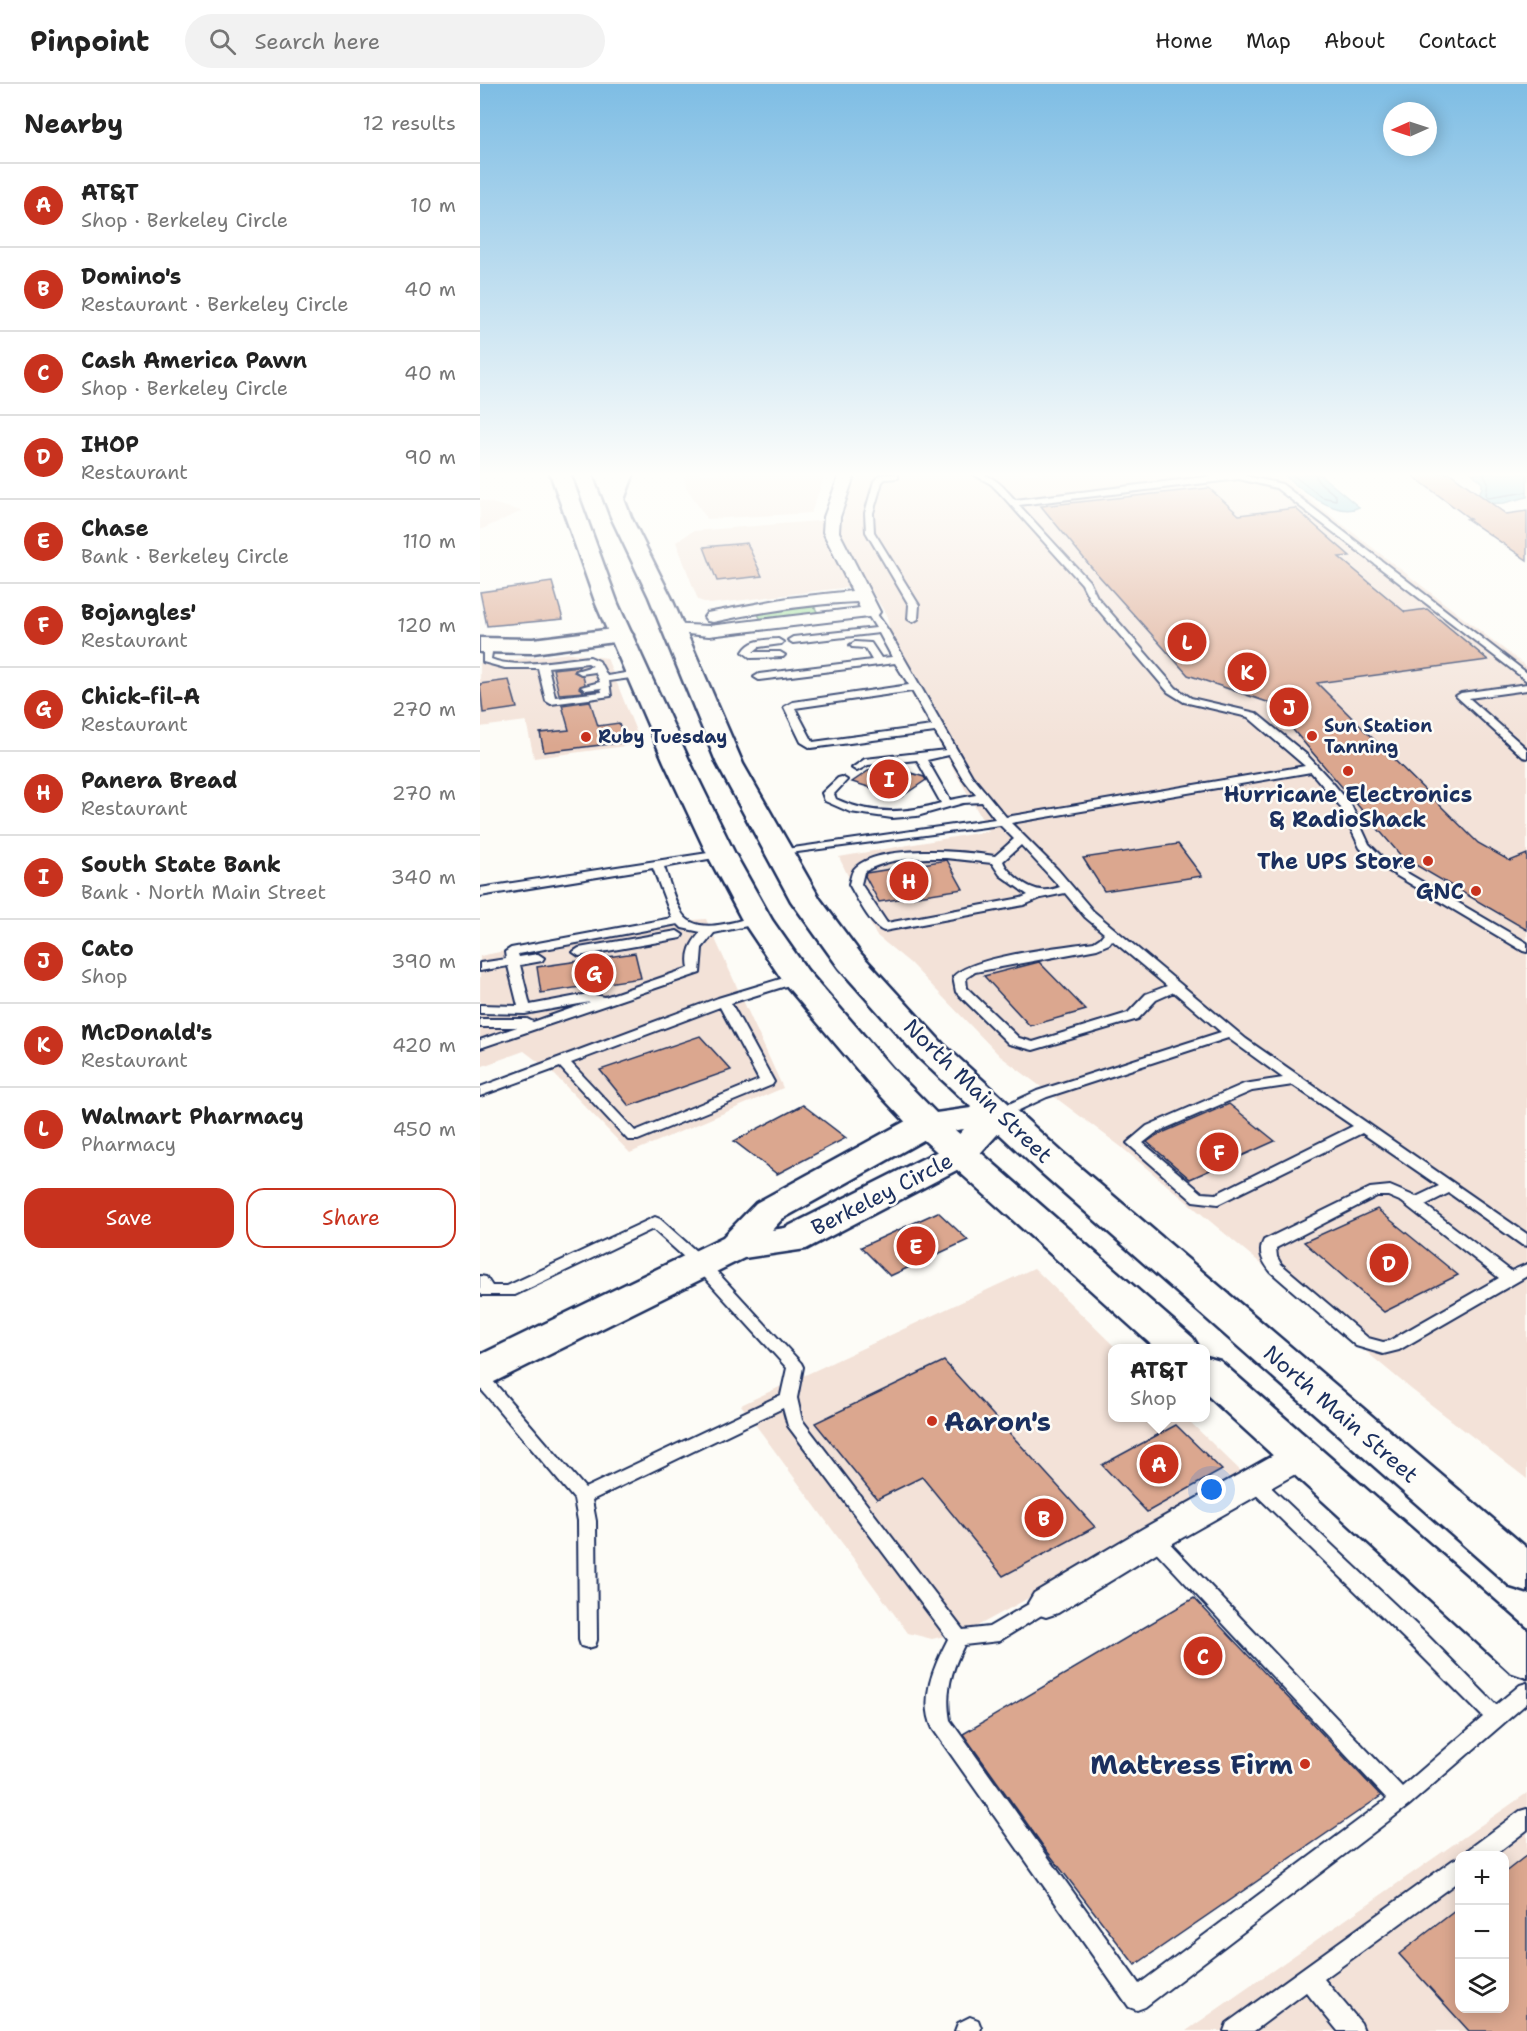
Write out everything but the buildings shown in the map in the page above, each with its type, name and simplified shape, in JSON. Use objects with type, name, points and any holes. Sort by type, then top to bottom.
[{"type":"main road","name":"North Main Street","points":[[597,564],[647,631],[730,764],[806,901],[850,961],[931,1051],[1050,1161],[1527,1574]]},
{"type":"main road","name":"North Main Street","points":[[632,564],[647,631],[638,674],[676,762],[721,854],[757,920],[797,978],[879,1074],[927,1124],[1174,1344]]},
{"type":"main road","points":[[484,645],[506,647],[569,642],[647,631]]},
{"type":"main road","name":"Berkeley Circle","points":[[480,1372],[735,1246],[769,1210],[927,1124],[999,1114]]},
{"type":"main road","name":"Berkeley Circle","points":[[735,1246],[793,1240],[960,1154],[999,1114]]},
{"type":"main road","points":[[1210,1375],[1527,1658]]},
{"type":"street","points":[[647,631],[709,631],[867,604],[846,564]]},
{"type":"street","points":[[1047,1604],[1154,1538],[1301,1455]]},
{"type":"lane","points":[[889,564],[914,606],[913,619]]},
{"type":"lane","points":[[1068,564],[1080,577],[1100,607],[1172,690],[1195,702],[1223,706],[1252,715],[1313,768],[1346,805],[1364,846],[1381,862],[1527,948]]},
{"type":"lane","points":[[1380,564],[1527,678]]},
{"type":"lane","points":[[867,604],[917,687],[951,752],[984,799],[1020,840],[1054,872],[1089,914],[1230,1032],[1527,1241]]},
{"type":"lane","points":[[793,640],[883,630]]},
{"type":"lane","points":[[778,642],[757,644],[748,651],[751,655],[758,657],[780,655]]},
{"type":"lane","points":[[484,645],[486,660],[491,665],[590,660],[596,663],[603,677],[607,694],[551,701],[551,683],[542,664]]},
{"type":"lane","points":[[855,645],[868,645],[878,662]]},
{"type":"lane","points":[[759,677],[900,658]]},
{"type":"lane","points":[[603,677],[583,679],[638,674]]},
{"type":"lane","points":[[917,687],[789,707],[806,742],[811,745],[940,728]]},
{"type":"lane","points":[[1527,687],[1461,696],[1527,755]]},
{"type":"lane","points":[[857,768],[866,762],[951,752]]},
{"type":"lane","points":[[923,756],[922,760],[946,804]]},
{"type":"lane","points":[[779,853],[1003,821],[1313,768]]},
{"type":"lane","points":[[842,780],[828,793],[831,801],[868,812],[891,815],[910,814],[968,798],[984,799]]},
{"type":"lane","points":[[997,860],[1020,840]]},
{"type":"lane","points":[[480,892],[721,854]]},
{"type":"lane","points":[[997,860],[967,855],[934,854],[884,860],[863,866],[855,879],[855,884],[874,916],[884,927],[902,926],[1023,901],[1037,895],[1052,894],[1067,889]]},
{"type":"lane","points":[[997,860],[999,868],[1028,892],[1037,895]]},
{"type":"lane","points":[[657,864],[675,918],[677,936],[694,964]]},
{"type":"lane","points":[[525,1010],[511,952],[675,918],[686,925],[710,930],[757,920]]},
{"type":"lane","points":[[694,964],[698,942],[710,930]]},
{"type":"lane","points":[[1110,933],[1105,941],[1087,948],[971,969],[959,977],[961,989],[1014,1041],[1033,1046],[1133,1016],[1151,997],[1175,987]]},
{"type":"lane","points":[[579,952],[677,936]]},
{"type":"lane","points":[[480,967],[538,958]]},
{"type":"lane","points":[[480,1044],[609,999],[694,964]]},
{"type":"lane","points":[[480,1092],[723,1001],[797,978]]},
{"type":"lane","points":[[480,1009],[525,1010],[588,998],[609,999]]},
{"type":"lane","points":[[562,1061],[633,1137],[767,1082],[723,1001]]},
{"type":"lane","points":[[480,1023],[535,1024]]},
{"type":"lane","points":[[999,1114],[1042,1095],[1230,1032]]},
{"type":"lane","points":[[1296,1080],[1249,1086],[1152,1129],[1134,1143],[1198,1198],[1218,1199],[1363,1127]]},
{"type":"lane","points":[[1408,1200],[1423,1201],[1449,1187]]},
{"type":"lane","points":[[1510,1278],[1408,1200],[1390,1191],[1375,1191],[1269,1244],[1267,1251],[1268,1258],[1276,1268],[1362,1342],[1383,1348],[1393,1347],[1527,1269]]},
{"type":"lane","points":[[480,1281],[488,1291],[510,1291],[655,1222],[701,1264],[795,1366],[789,1398],[794,1422],[958,1638]]},
{"type":"lane","points":[[480,1377],[582,1497],[587,1521],[588,1640]]},
{"type":"lane","points":[[582,1497],[789,1398]]},
{"type":"lane","points":[[1254,1482],[1497,1719]]},
{"type":"lane","points":[[1471,1526],[1516,1543]]},
{"type":"lane","points":[[1154,1538],[1401,1800]]},
{"type":"lane","points":[[958,1638],[992,1635],[1047,1604]]},
{"type":"lane","points":[[958,1638],[939,1675],[936,1705],[940,1723],[1137,1999],[1401,1800],[1527,1691]]},
{"type":"lane","points":[[1483,1851],[1527,1818]]},
{"type":"lane","points":[[1235,2031],[1455,1871]]},
{"type":"lane","points":[[1308,1977],[1353,2031]]},
{"type":"shaded area","points":[[684,564],[1394,564],[1527,667],[1527,1479],[1411,1389],[1120,1146],[1000,1056],[910,963],[876,935],[839,857],[989,831],[896,668],[887,616],[868,585],[710,604],[698,600]]},
{"type":"shaded area","points":[[570,653],[607,658],[641,744],[534,758],[526,721],[480,727],[480,663]]},
{"type":"shaded area","points":[[706,919],[783,1088],[630,1153],[553,1073],[524,1051],[480,1067],[480,956],[640,924]]},
{"type":"shaded area","points":[[1034,1268],[1112,1344],[1108,1344],[1108,1422],[1190,1422],[1248,1478],[970,1630],[932,1639],[908,1633],[741,1405]]},
{"type":"shaded area","points":[[1527,1793],[1527,2031],[1186,2031]]},
{"type":"green space","points":[[812,603],[818,613],[761,620],[756,610]]},
{"type":"place","name":"Walmart Pharmacy","points":[[1187,642]]},
{"type":"place","name":"McDonald's","points":[[1247,672]]},
{"type":"place","name":"Cato","points":[[1289,707]]},
{"type":"place","name":"Sun Station Tanning","points":[[1312,736]]},
{"type":"place","name":"Ruby Tuesday","points":[[586,737]]},
{"type":"place","name":"Hurricane Electronics & RadioShack","points":[[1348,771]]},
{"type":"place","name":"South State Bank","points":[[889,779]]},
{"type":"place","name":"The UPS Store","points":[[1428,861]]},
{"type":"place","name":"Panera Bread","points":[[909,881]]},
{"type":"place","name":"GNC","points":[[1476,891]]},
{"type":"place","name":"Chick-fil-A","points":[[594,973]]},
{"type":"place","name":"Bojangles'","points":[[1219,1152]]},
{"type":"place","name":"Chase","points":[[916,1246]]},
{"type":"place","name":"IHOP","points":[[1389,1263]]},
{"type":"place","name":"Aaron's","points":[[932,1421]]},
{"type":"place","name":"AT&T","points":[[1159,1464]]},
{"type":"place","name":"Domino's","points":[[1044,1518]]},
{"type":"place","name":"Cash America Pawn","points":[[1203,1656]]},
{"type":"place","name":"Mattress Firm","points":[[1305,1764]]}]
